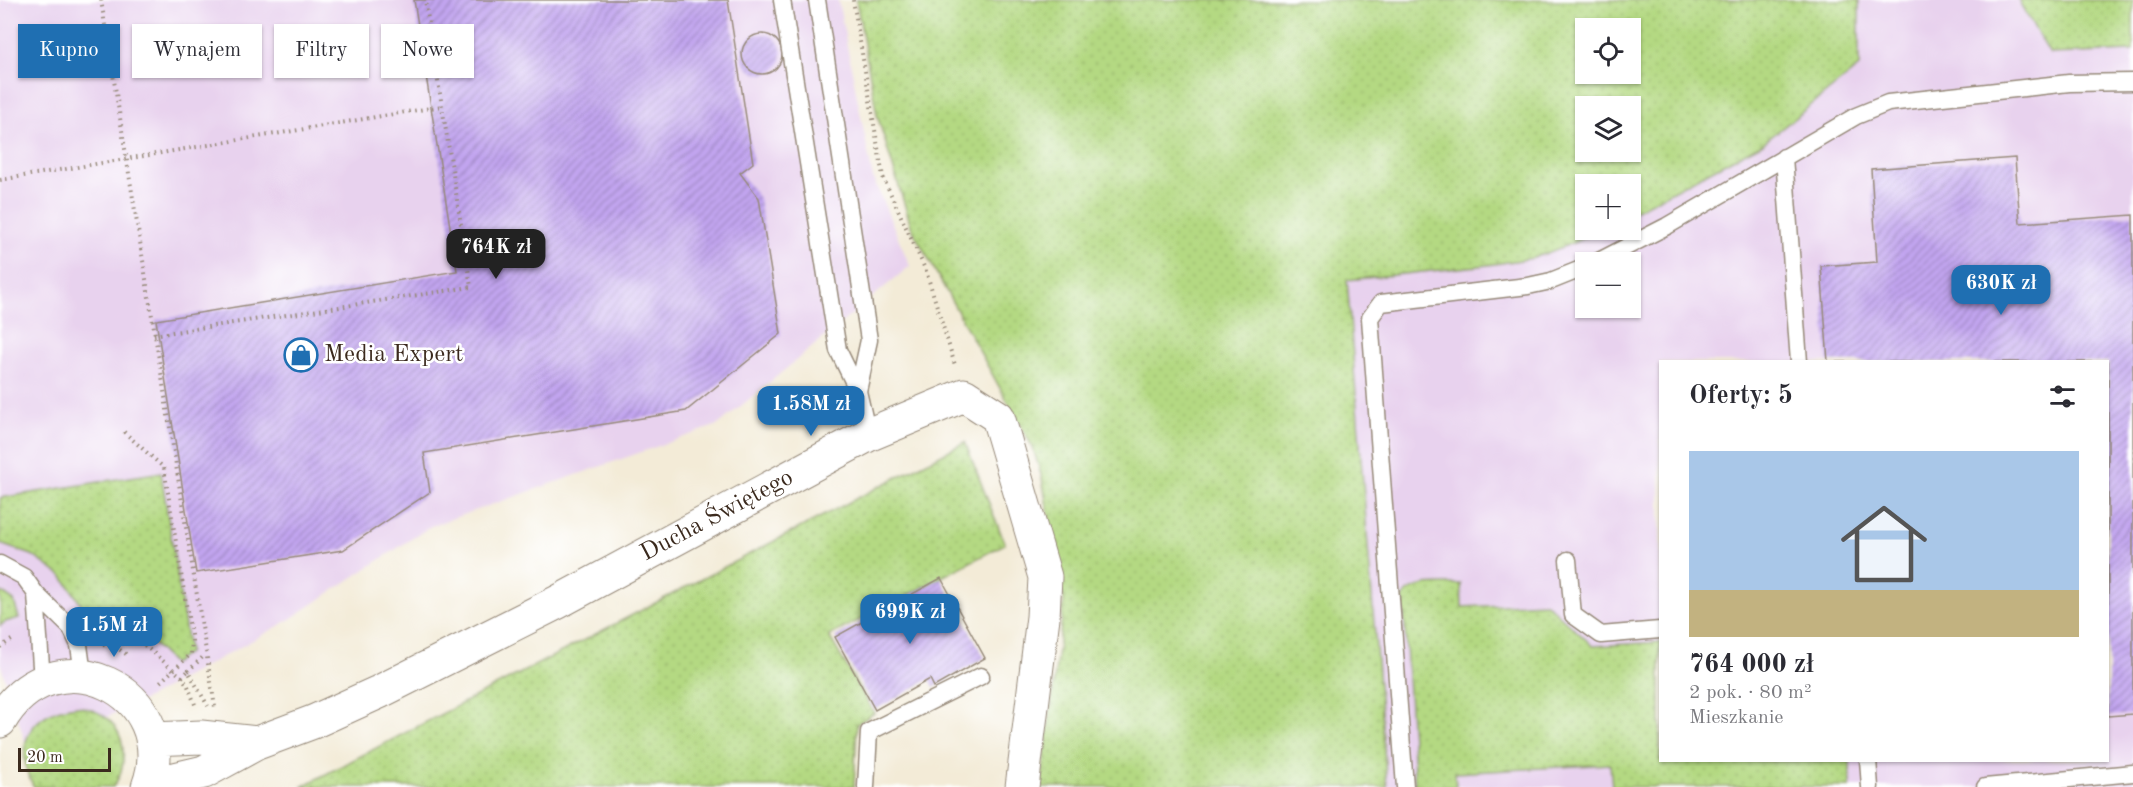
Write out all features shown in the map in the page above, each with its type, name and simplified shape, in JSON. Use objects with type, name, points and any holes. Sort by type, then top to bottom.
[{"type":"street","name":"Ducha Świętego","points":[[148,786],[204,772],[257,743],[313,722],[390,687],[558,602],[868,435],[964,395]]},
{"type":"street","points":[[964,395],[998,417],[1045,577],[1022,787]]},
{"type":"street","points":[[0,721],[9,706],[23,691],[42,681],[62,675],[83,675],[107,682],[128,696],[143,715],[153,739],[154,762],[148,786]]},
{"type":"street","name":"Ducha Świętego","points":[[153,739],[201,737],[257,743]]},
{"type":"lane","points":[[782,0],[838,350],[858,391],[868,435]]},
{"type":"lane","points":[[817,0],[869,340],[858,391]]},
{"type":"lane","points":[[1616,252],[1667,226],[1856,116],[1888,104],[2068,83],[2133,82]]},
{"type":"lane","points":[[1784,157],[1799,360]]},
{"type":"lane","points":[[1405,787],[1370,318],[1381,303],[1528,286],[1551,281],[1575,271]]},
{"type":"lane","points":[[1568,561],[1573,615],[1601,635],[1659,630]]},
{"type":"lane","points":[[0,564],[24,577],[36,594],[71,628],[79,645],[83,675]]},
{"type":"lane","points":[[36,594],[42,681]]},
{"type":"lane","points":[[866,787],[869,732],[981,676]]},
{"type":"lane","points":[[1868,762],[1870,787]]},
{"type":"lane","points":[[1985,787],[2047,784],[2133,773]]},
{"type":"path","points":[[101,0],[215,707],[208,709],[207,702],[188,671]]},
{"type":"path","points":[[154,335],[471,287],[425,0]]},
{"type":"path","points":[[853,0],[883,177],[926,271],[964,395]]},
{"type":"path","points":[[0,180],[442,106]]},
{"type":"path","points":[[124,432],[164,468],[192,641],[191,654],[159,683]]},
{"type":"path","points":[[182,677],[206,654]]},
{"type":"shaded area","points":[[0,0],[838,0],[873,178],[910,266],[718,425],[431,526],[284,623],[144,700],[35,749],[27,748],[0,663]]},
{"type":"shaded area","points":[[1859,0],[2018,0],[2050,54],[2133,51],[2133,787],[1387,787],[1347,280],[1534,258],[1579,240],[1641,240],[1641,208],[1763,143],[1859,67]]},
{"type":"green space","points":[[856,0],[1859,0],[1859,67],[1763,143],[1641,208],[1641,174],[1575,174],[1575,240],[1579,240],[1534,258],[1347,280],[1387,787],[1041,787],[1064,601],[1042,478],[1033,448],[912,229],[877,115]]},
{"type":"green space","points":[[2018,0],[2133,0],[2133,51],[2050,54]]},
{"type":"green space","points":[[965,442],[1005,544],[829,636],[874,713],[857,724],[854,787],[301,787]]},
{"type":"green space","points":[[161,472],[189,652],[173,664],[155,645],[138,633],[119,626],[93,622],[63,577],[32,555],[0,544],[0,498]]},
{"type":"green space","points":[[1438,584],[1461,584],[1462,607],[1546,603],[1593,646],[1659,642],[1659,762],[1850,762],[1850,787],[1612,787],[1610,764],[1455,773],[1456,787],[1415,787],[1403,598],[1413,588]]},
{"type":"green space","points":[[0,591],[14,601],[19,618],[0,626]]},
{"type":"green space","points":[[78,706],[94,710],[105,716],[119,734],[123,761],[118,779],[113,787],[34,787],[27,772],[25,757],[25,744],[30,732],[37,722],[48,714]]},
{"type":"building","points":[[414,0],[728,0],[753,163],[740,173],[759,198],[781,334],[686,411],[424,453],[430,492],[343,550],[196,573],[156,320],[457,271],[426,78],[474,78],[474,24],[418,24]]},
{"type":"building","points":[[762,34],[776,40],[782,54],[776,68],[762,74],[748,68],[742,54],[748,40]]},
{"type":"building","points":[[2015,158],[2020,223],[2133,215],[2133,714],[2109,716],[2109,360],[1828,360],[1821,266],[1877,262],[1871,169]]},
{"type":"building","points":[[941,578],[985,658],[934,687],[930,679],[875,710],[835,637]]},
{"type":"place","name":"Media Expert","points":[[301,355]]}]
